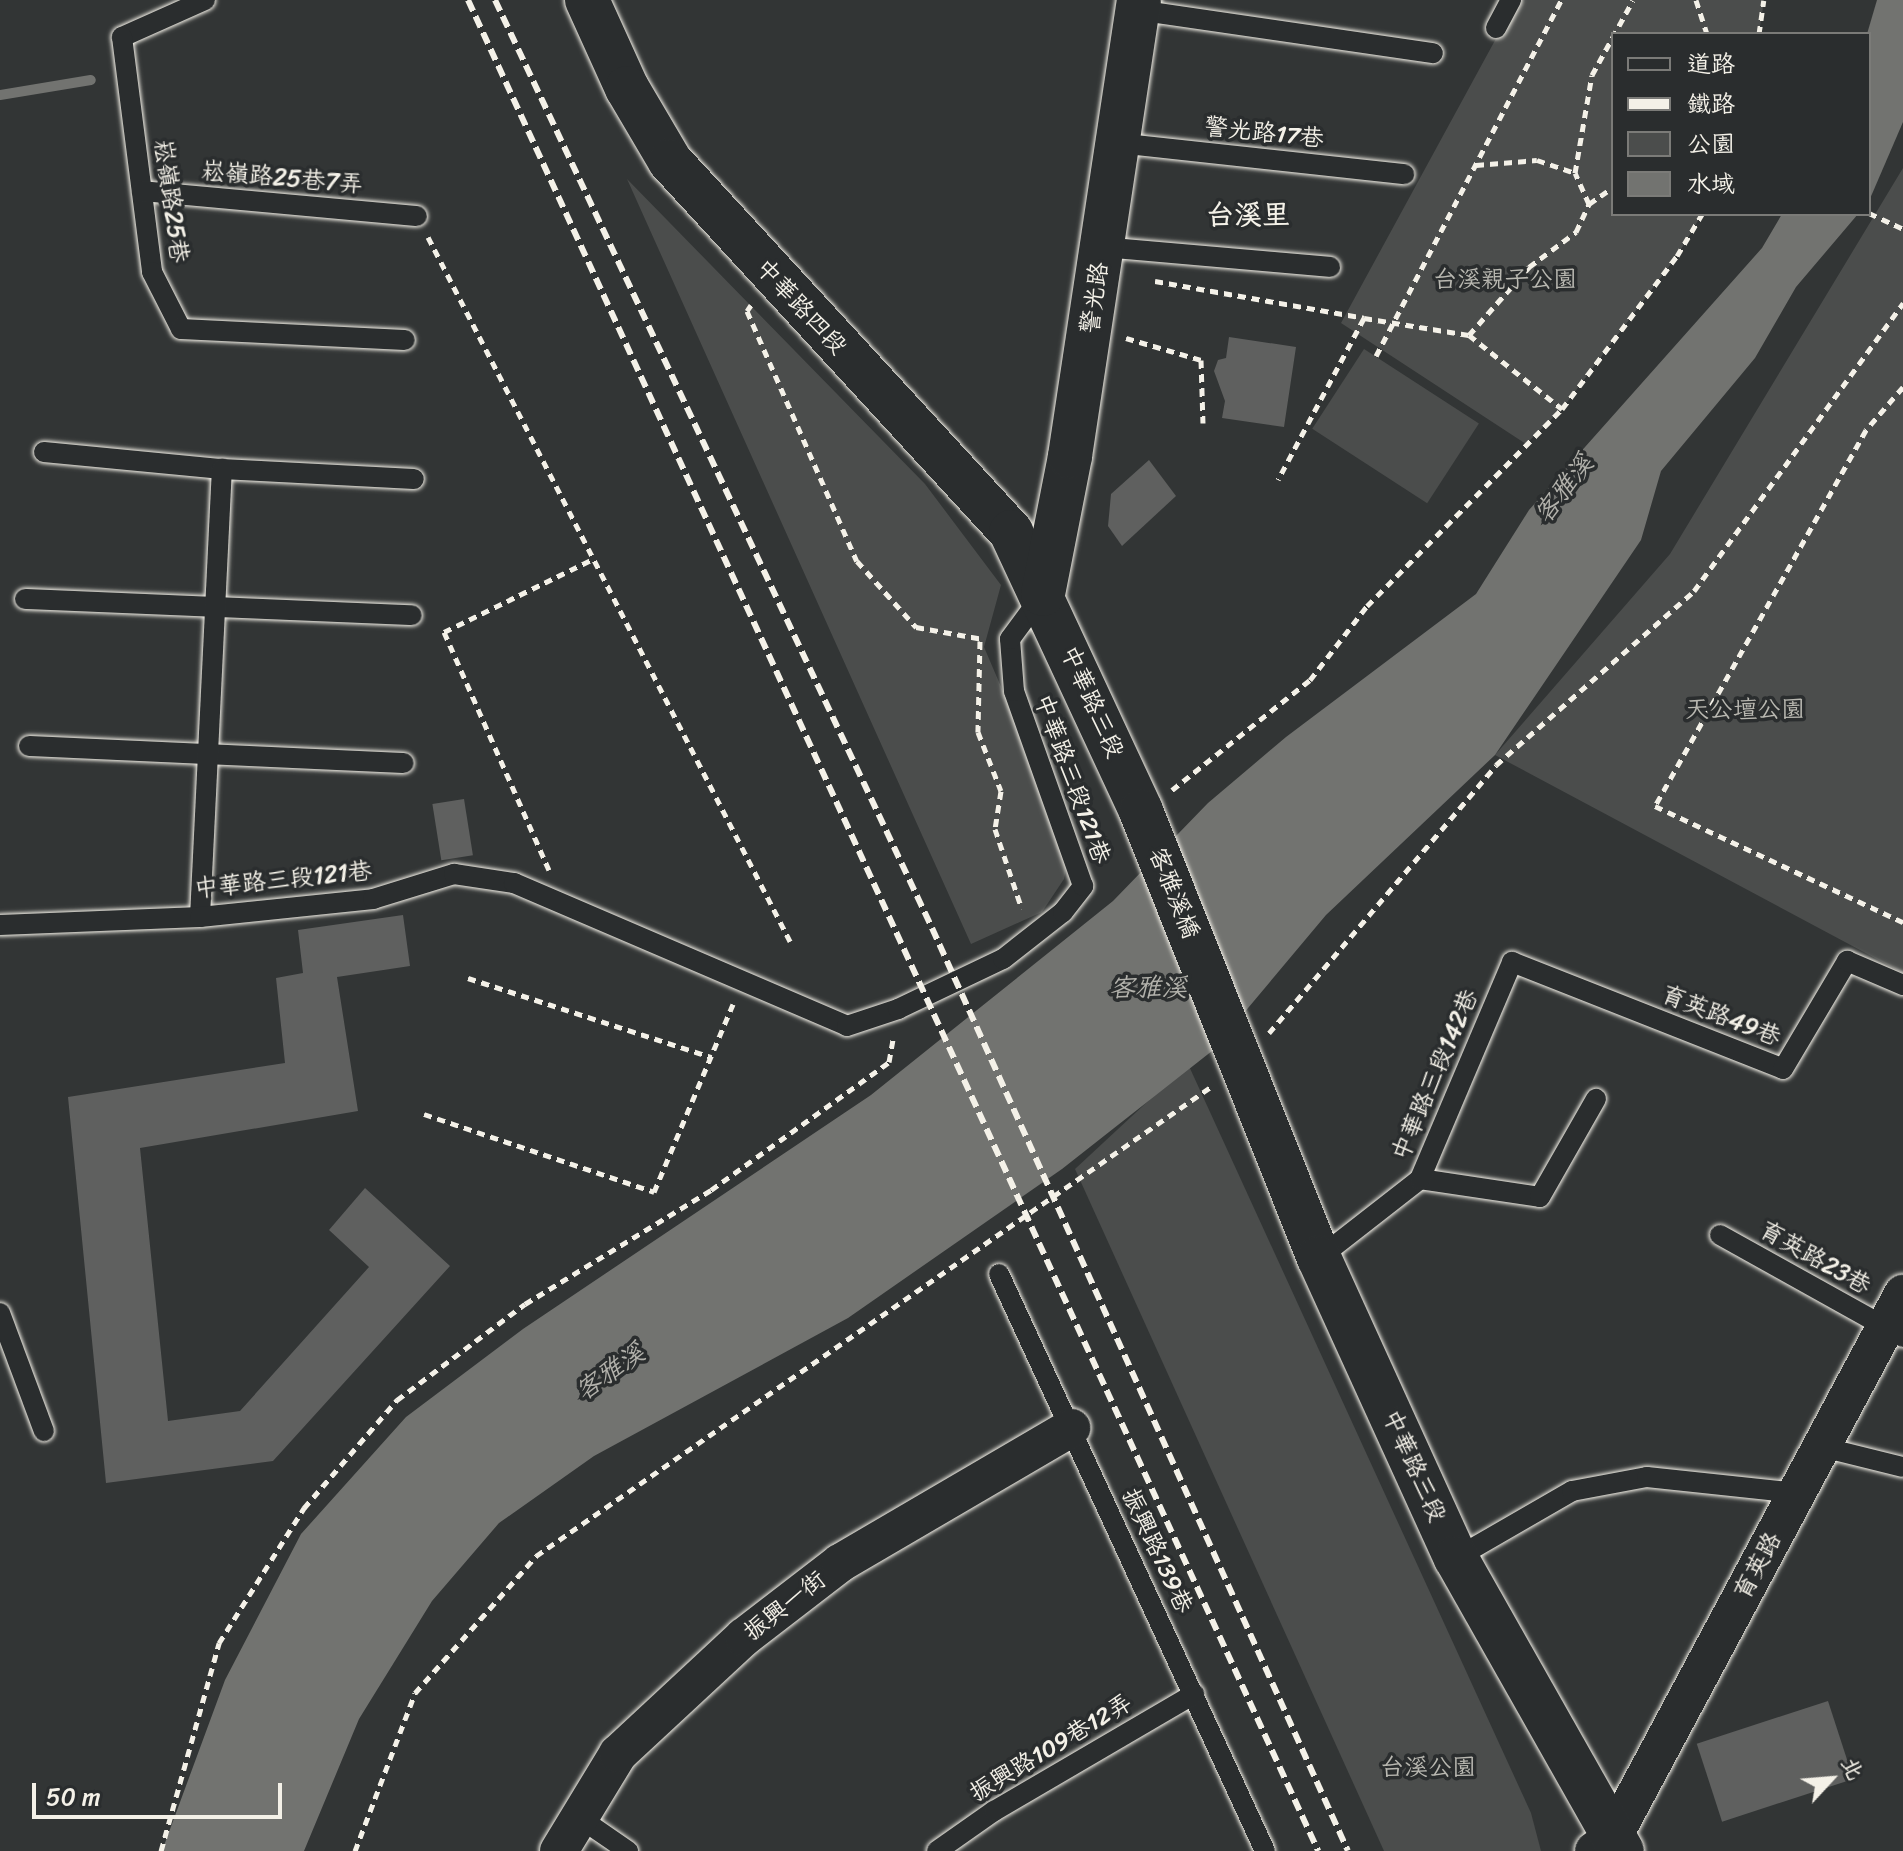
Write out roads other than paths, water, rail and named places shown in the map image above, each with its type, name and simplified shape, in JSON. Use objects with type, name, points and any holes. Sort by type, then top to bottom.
[{"type":"street","name":"中華路四段","points":[[587,0],[627,88],[670,161],[1011,532],[1043,594]]},
{"type":"street","name":"警光路","points":[[1043,594],[1091,327],[1138,5]]},
{"type":"street","name":"中華路三段","points":[[1043,594],[1141,811]]},
{"type":"street","name":"客雅溪橋","points":[[1141,811],[1243,1064]]},
{"type":"street","name":"中華路三段","points":[[1243,1064],[1319,1258],[1456,1558],[1617,1848]]},
{"type":"street","name":"育英路","points":[[1617,1848],[1797,1493],[1894,1332],[1903,1294]]},
{"type":"street","name":"振興一街","points":[[559,1851],[577,1816],[618,1754],[744,1637],[840,1563],[1071,1428]]},
{"type":"lane","name":"崧嶺路25巷","points":[[205,0],[122,37],[152,272],[181,329],[405,340]]},
{"type":"lane","points":[[1496,28],[1511,0]]},
{"type":"lane","points":[[1138,5],[1433,53]]},
{"type":"lane","name":"警光路17巷","points":[[1117,143],[1404,174]]},
{"type":"lane","name":"崧嶺路25巷7弄","points":[[142,191],[417,216]]},
{"type":"lane","points":[[1100,260],[1330,267]]},
{"type":"lane","points":[[44,452],[222,469],[414,479]]},
{"type":"lane","points":[[200,917],[222,469]]},
{"type":"lane","name":"中華路三段121巷","points":[[0,925],[200,917],[373,899],[454,874],[514,883],[847,1026],[898,1009],[1007,956],[1063,912],[1083,886],[1014,691],[1010,639],[1043,594]]},
{"type":"lane","points":[[25,599],[215,604],[412,615]]},
{"type":"lane","points":[[29,746],[404,763]]},
{"type":"lane","name":"育英路49巷","points":[[1512,962],[1783,1069],[1847,961],[1903,985]]},
{"type":"lane","name":"中華路三段142巷","points":[[1319,1258],[1420,1179],[1512,962]]},
{"type":"lane","points":[[1420,1179],[1540,1197],[1596,1099]]},
{"type":"lane","name":"育英路23巷","points":[[1720,1235],[1894,1332]]},
{"type":"lane","name":"振興路139巷","points":[[999,1274],[1265,1851]]},
{"type":"lane","points":[[0,1313],[44,1431]]},
{"type":"lane","points":[[1822,1447],[1903,1467]]},
{"type":"lane","points":[[1456,1558],[1572,1491],[1647,1477],[1797,1493]]},
{"type":"lane","name":"振興路109巷12弄","points":[[937,1851],[994,1811],[1194,1694]]},
{"type":"lane","points":[[577,1816],[628,1851]]},
{"type":"water","points":[[1877,0],[1903,0],[1903,122],[1871,196],[1871,32],[1868,32]]},
{"type":"water","name":"客雅溪","points":[[1781,216],[1856,216],[1796,287],[1755,358],[1661,471],[1641,540],[1495,755],[1326,915],[1212,1051],[1062,1169],[848,1318],[594,1456],[499,1523],[432,1601],[359,1719],[304,1851],[162,1851],[225,1680],[301,1534],[406,1417],[523,1329],[871,1095],[1113,901],[1208,803],[1286,737],[1476,594],[1529,510],[1762,248]]},
{"type":"waterway","points":[[0,95],[91,80]]},
{"type":"railway","points":[[468,0],[1318,1851]]},
{"type":"railway","points":[[495,0],[932,928],[1348,1851]]},
{"type":"district","name":"台溪里","points":[[1248,215]]},
{"type":"park label","name":"台溪親子公園","points":[[1505,280]]},
{"type":"park label","name":"天公壇公園","points":[[1745,710]]},
{"type":"park label","name":"台溪公園","points":[[1428,1768]]}]
